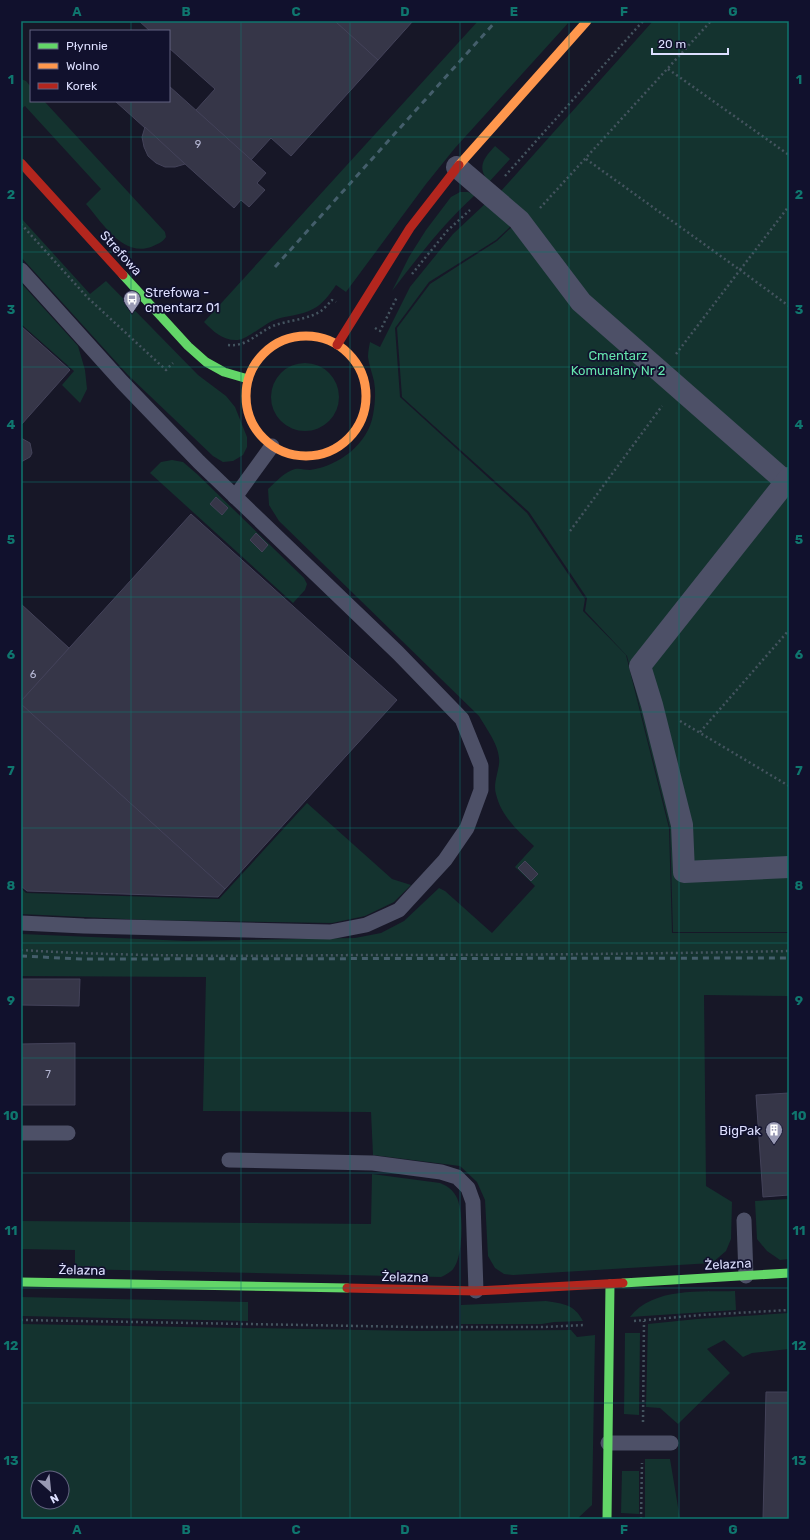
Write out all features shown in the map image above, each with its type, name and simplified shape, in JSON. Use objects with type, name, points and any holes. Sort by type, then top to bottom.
[{"type":"street","points":[[337,345],[410,228],[457,167],[587,21]]},
{"type":"street","name":"Strefowa","points":[[21,163],[193,350],[206,362],[224,372],[248,379]]},
{"type":"street","points":[[457,167],[520,220],[581,302],[788,484],[640,666],[652,704],[682,825],[684,872],[789,867]]},
{"type":"street","points":[[313,336],[333,342],[337,345],[350,354],[362,372],[367,393],[364,414],[355,432],[339,447],[320,455],[298,457],[278,450],[261,438],[250,420],[245,400],[248,379],[257,360],[272,345],[292,337],[313,336]]},
{"type":"street","name":"Żelazna","points":[[21,1282],[476,1291],[789,1273]]},
{"type":"street","points":[[607,1519],[610,1284]]},
{"type":"lane","points":[[21,270],[122,382],[199,462],[398,653],[462,719],[481,766],[481,790],[467,828],[445,860],[399,910],[366,925],[330,932],[84,926],[21,922]]},
{"type":"lane","points":[[235,497],[272,446]]},
{"type":"lane","points":[[21,1133],[68,1133]]},
{"type":"lane","points":[[229,1160],[373,1163],[442,1172],[457,1177],[468,1188],[472,1202],[476,1291]]},
{"type":"lane","points":[[744,1220],[746,1276]]},
{"type":"lane","points":[[608,1443],[671,1443]]},
{"type":"path","points":[[409,278],[447,231],[500,182],[643,21]]},
{"type":"path","points":[[524,225],[711,21]]},
{"type":"path","points":[[668,69],[789,155]]},
{"type":"path","points":[[586,159],[789,306]]},
{"type":"path","points":[[570,531],[740,270],[789,206]]},
{"type":"path","points":[[21,224],[88,298],[166,370]]},
{"type":"path","points":[[223,343],[229,345],[242,344],[271,327],[321,311],[332,300],[354,317],[380,332],[400,291]]},
{"type":"path","points":[[700,732],[789,630]]},
{"type":"path","points":[[652,704],[789,786]]},
{"type":"path","points":[[21,950],[81,954],[250,956],[625,955],[789,951]]},
{"type":"path","points":[[21,1320],[416,1328],[545,1327],[789,1310]]},
{"type":"path","points":[[641,1519],[644,1321]]},
{"type":"green space","points":[[478,21],[570,21],[455,148],[426,184],[346,292],[336,285],[323,302],[317,307],[303,313],[272,321],[242,339],[228,339],[211,329],[204,322]]},
{"type":"green space","name":"Cmentarz Komunalny Nr 2","points":[[653,21],[789,21],[789,932],[673,932],[670,828],[627,656],[585,611],[587,598],[529,512],[402,397],[397,328],[430,284],[497,241],[519,220],[501,191]]},
{"type":"green space","points":[[21,79],[26,81],[30,86],[30,102],[45,102],[165,232],[166,237],[163,241],[151,247],[141,249],[122,243],[114,236],[86,204],[101,189],[25,106],[21,109]]},
{"type":"green space","points":[[495,146],[510,159],[489,182],[485,177],[482,167],[485,159]]},
{"type":"green space","points":[[460,192],[468,192],[475,195],[463,206],[421,253],[392,291],[409,257],[426,230],[451,197]]},
{"type":"green space","points":[[485,204],[512,225],[496,240],[429,282],[395,328],[400,397],[527,513],[585,599],[583,611],[626,655],[669,828],[672,933],[789,933],[789,996],[704,995],[706,1186],[732,1202],[731,1239],[726,1251],[712,1263],[513,1275],[504,1274],[495,1268],[488,1256],[485,1200],[477,1182],[460,1166],[373,1155],[371,1112],[203,1111],[206,977],[21,976],[21,934],[187,941],[355,938],[381,933],[404,921],[439,888],[445,891],[492,933],[535,886],[515,867],[534,846],[511,823],[498,802],[495,787],[499,764],[498,751],[493,739],[479,716],[279,521],[269,505],[268,489],[291,470],[310,470],[321,468],[341,458],[359,444],[370,426],[375,398],[374,381],[368,357],[370,342],[380,347],[410,287],[453,234]]},
{"type":"green space","points":[[21,218],[90,294],[106,281],[198,375],[226,396],[235,407],[247,437],[247,447],[243,455],[233,461],[223,462],[213,456],[128,375],[21,257]]},
{"type":"green space","points":[[21,283],[78,346],[85,370],[87,389],[80,403],[62,385],[74,371],[21,324]]},
{"type":"green space","points":[[305,363],[318,366],[329,373],[336,384],[339,397],[336,410],[329,421],[318,428],[305,431],[292,428],[281,421],[274,410],[271,397],[274,384],[281,373],[292,366]]},
{"type":"green space","points":[[172,460],[183,462],[197,474],[304,578],[307,584],[305,590],[293,603],[150,473],[161,462]]},
{"type":"green space","points":[[307,803],[392,879],[411,885],[394,902],[365,916],[332,923],[146,920],[21,914],[21,888],[26,893],[219,899]]},
{"type":"green space","points":[[372,1174],[440,1183],[453,1191],[459,1202],[462,1231],[458,1260],[451,1271],[441,1277],[75,1269],[75,1250],[21,1249],[21,1221],[371,1224]]},
{"type":"green space","points":[[789,1199],[789,1259],[780,1260],[767,1251],[757,1239],[755,1201]]},
{"type":"green space","points":[[735,1291],[736,1310],[630,1317],[640,1307],[651,1300],[664,1296],[678,1293]]},
{"type":"green space","points":[[21,1297],[248,1302],[248,1321],[21,1316]]},
{"type":"green space","points":[[546,1301],[563,1304],[572,1308],[580,1315],[583,1321],[542,1324],[461,1324],[461,1305]]},
{"type":"green space","points":[[789,1313],[789,1349],[752,1353],[743,1357],[724,1340],[707,1349],[730,1373],[678,1424],[660,1408],[646,1407],[648,1324]]},
{"type":"green space","points":[[21,1324],[418,1331],[571,1330],[577,1337],[595,1335],[592,1505],[577,1519],[21,1519]]},
{"type":"green space","points":[[625,1333],[640,1333],[639,1415],[624,1414]]},
{"type":"green space","points":[[645,1459],[670,1459],[680,1519],[645,1519]]},
{"type":"green space","points":[[622,1471],[639,1471],[639,1514],[621,1513]]},
{"type":"building","points":[[139,21],[335,21],[378,60],[291,156],[271,138],[251,160],[196,110],[215,89],[170,49],[170,30],[149,30]]},
{"type":"building","points":[[335,21],[413,21],[378,60]]},
{"type":"building","points":[[170,87],[266,173],[257,183],[265,190],[249,207],[241,200],[234,208],[116,102],[170,102]]},
{"type":"building","points":[[145,127],[185,164],[175,167],[165,167],[156,163],[148,156],[142,137]]},
{"type":"building","points":[[21,326],[70,370],[21,425]]},
{"type":"building","points":[[21,438],[30,443],[32,453],[30,457],[21,462]]},
{"type":"building","points":[[216,497],[228,508],[222,515],[210,504]]},
{"type":"building","points":[[191,514],[397,700],[225,889],[21,704],[21,701]]},
{"type":"building","points":[[256,533],[268,545],[262,552],[250,540]]},
{"type":"building","points":[[21,604],[69,648],[21,701]]},
{"type":"building","points":[[21,704],[225,889],[218,897],[27,891],[21,886]]},
{"type":"building","points":[[525,861],[538,874],[531,881],[518,868]]},
{"type":"building","points":[[21,979],[80,979],[79,1006],[21,1005]]},
{"type":"building","points":[[75,1043],[75,1105],[21,1105],[21,1044]]},
{"type":"building","name":"BigPak","points":[[789,1093],[789,1195],[763,1197],[756,1095]]},
{"type":"building","points":[[766,1392],[789,1392],[789,1519],[763,1519]]},
{"type":"railway","points":[[275,267],[496,21]]},
{"type":"railway","points":[[21,956],[81,959],[789,958]]},
{"type":"traffic: fast","points":[[123,275],[188,346],[206,362],[224,372],[248,379]]},
{"type":"traffic: fast","points":[[623,1283],[789,1273]]},
{"type":"traffic: fast","points":[[21,1282],[347,1288]]},
{"type":"traffic: fast","points":[[607,1519],[610,1284]]},
{"type":"traffic: slow","points":[[459,165],[587,21]]},
{"type":"traffic: slow","points":[[306,336],[329,340],[349,353],[362,373],[366,396],[362,419],[349,439],[329,452],[306,456],[283,452],[263,439],[250,419],[246,396],[250,373],[263,353],[283,340],[306,336]]},
{"type":"traffic: jam","points":[[21,163],[123,275]]},
{"type":"traffic: jam","points":[[337,345],[410,228],[459,165]]},
{"type":"traffic: jam","points":[[347,1288],[476,1291],[623,1283]]},
{"type":"place","name":"Strefowa - cmentarz 01","points":[[132,314]]},
{"type":"place","name":"BigPak","points":[[774,1145]]}]
